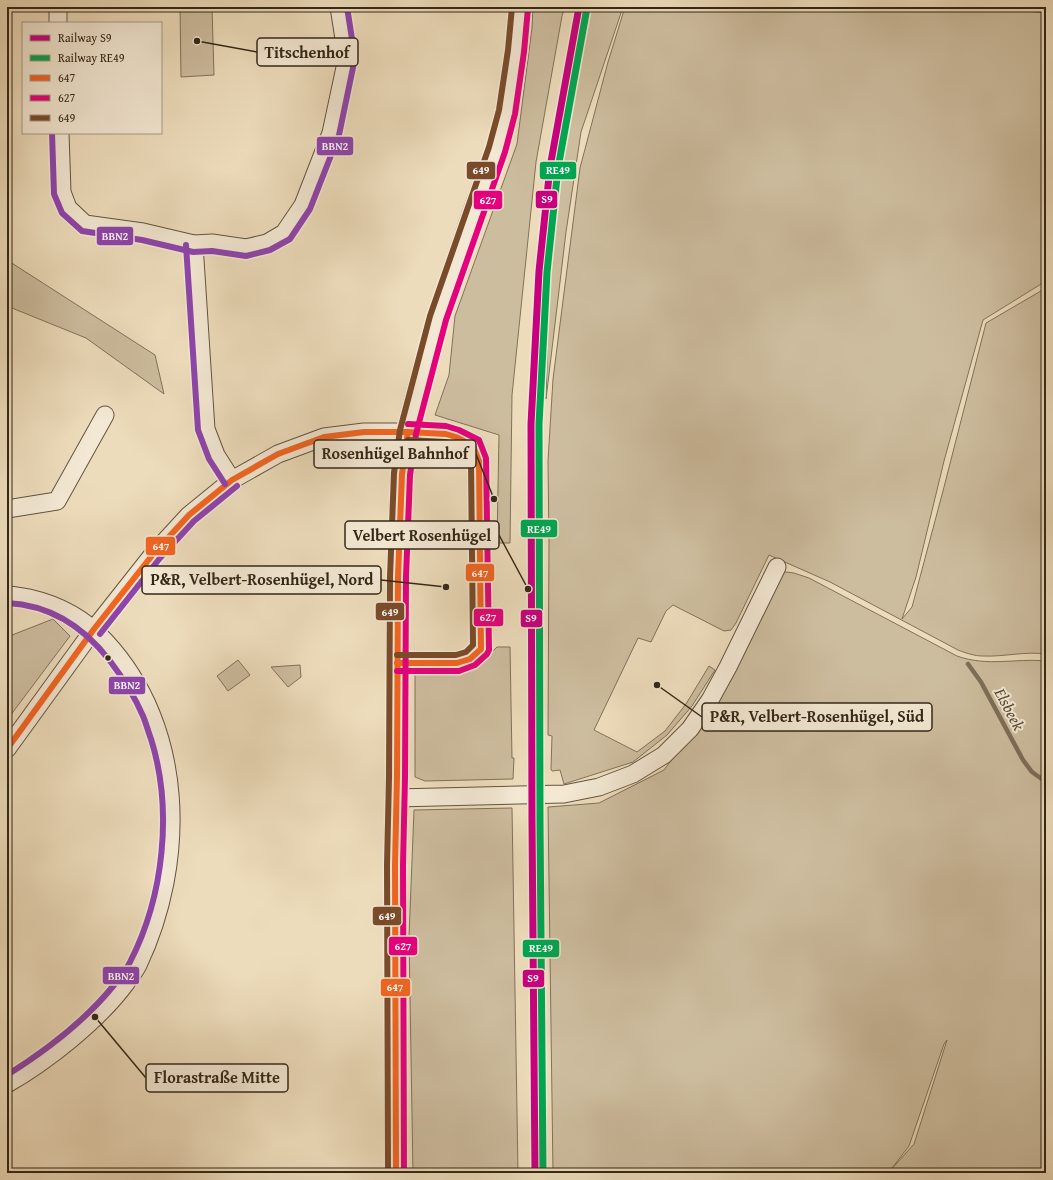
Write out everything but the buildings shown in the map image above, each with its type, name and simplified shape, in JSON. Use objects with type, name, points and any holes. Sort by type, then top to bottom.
[{"type":"street","points":[[58,7],[58,22]]},
{"type":"street","points":[[60,134],[62,192],[68,208],[85,224],[143,232],[194,244],[212,243],[246,248],[267,243],[284,233],[303,205],[331,133],[347,58],[339,7]]},
{"type":"street","points":[[396,1173],[394,864],[398,578],[402,474],[408,432],[438,318],[497,149],[507,112],[516,51],[520,7]]},
{"type":"street","points":[[194,244],[206,429],[216,455],[232,480]]},
{"type":"street","points":[[7,509],[57,501],[105,415]]},
{"type":"street","points":[[7,750],[94,629],[154,553],[189,515],[232,480],[278,454],[324,437],[364,432],[408,432]]},
{"type":"street","points":[[396,798],[564,794],[599,788],[633,774],[664,755],[690,729],[710,700],[777,567]]},
{"type":"street","points":[[7,595],[14,595],[47,602],[71,613],[94,629],[115,652],[142,693],[161,740],[169,779],[172,822],[169,863],[163,896],[154,928],[138,966],[118,993],[95,1017],[40,1063],[7,1084]]},
{"type":"shaded area","points":[[180,7],[212,7],[214,75],[181,77]]},
{"type":"shaded area","points":[[533,7],[565,7],[562,16],[536,162],[512,395],[510,543],[497,543],[499,435],[435,415],[449,375],[455,316],[517,144],[532,28]]},
{"type":"shaded area","points":[[590,7],[623,7],[581,132],[566,232],[546,399],[550,264],[559,165],[585,23]]},
{"type":"shaded area","points":[[625,7],[1046,7],[1046,281],[983,320],[944,461],[916,577],[902,619],[912,607],[986,323],[1046,288],[1046,654],[1030,653],[983,656],[973,655],[958,650],[830,582],[769,555],[736,623],[731,630],[724,631],[673,605],[666,611],[651,642],[638,638],[594,730],[637,752],[665,731],[686,704],[709,666],[715,670],[692,706],[667,735],[633,762],[564,784],[560,770],[552,771],[551,769],[552,736],[548,735],[548,461],[553,379],[580,168],[608,62]]},
{"type":"shaded area","points":[[7,260],[155,355],[164,394],[86,338],[7,306]]},
{"type":"shaded area","points":[[786,572],[794,573],[809,578],[957,656],[991,662],[1023,660],[1046,661],[1046,1173],[553,1173],[548,807],[599,803],[664,770],[726,686],[781,574]],"holes":[[[947,1040],[914,1144],[889,1172],[909,1146],[944,1044]]]},
{"type":"shaded area","points":[[53,619],[70,636],[7,720],[7,637]]},
{"type":"shaded area","points":[[497,647],[510,647],[512,758],[514,758],[513,779],[425,781],[415,777],[415,672],[479,665]]},
{"type":"shaded area","points":[[238,660],[250,675],[228,691],[217,676]]},
{"type":"shaded area","points":[[300,665],[301,677],[288,687],[271,667]]},
{"type":"shaded area","points":[[512,808],[518,1173],[413,1173],[409,937],[414,810]]},
{"type":"waterway","points":[[1000,7],[1046,11]]},
{"type":"waterway","name":"Elsbeek","points":[[968,664],[981,682],[1023,760],[1032,772],[1046,782]]},
{"type":"rail line","name":"S9","points":[[535,1173],[531,424],[539,271],[550,167],[579,7]]},
{"type":"rail line","name":"RE49","points":[[543,1173],[539,424],[547,272],[558,168],[587,8]]},
{"type":"transit line","name":"BBN2","points":[[52,134],[54,194],[62,213],[82,231],[142,240],[193,252],[212,251],[246,256],[270,250],[290,239],[310,209],[339,135],[355,58],[347,7]]},
{"type":"transit line","name":"649","points":[[388,1173],[387,865],[390,577],[394,473],[400,430],[430,316],[489,147],[499,110],[508,50],[512,7]]},
{"type":"transit line","name":"627","points":[[404,1173],[403,865],[406,577],[410,475],[416,434],[446,320],[505,152],[515,114],[524,52],[528,8]]},
{"type":"transit line","name":"BBN2","points":[[186,245],[198,430],[209,459],[225,484]]},
{"type":"transit line","name":"627","points":[[397,671],[459,671],[475,665],[487,654],[489,650],[486,458],[479,440],[459,430],[446,426],[408,424]]},
{"type":"transit line","name":"647","points":[[7,749],[94,629],[154,553],[189,515],[232,480],[278,454],[324,437],[364,432],[446,434],[456,437],[473,446],[479,461],[481,649],[470,659],[457,663],[397,663]]},
{"type":"transit line","name":"647","points":[[396,1173],[395,865],[398,577],[402,474],[408,432]]},
{"type":"transit line","name":"649","points":[[397,655],[456,655],[466,652],[473,645],[471,463],[467,452],[453,444],[445,442],[408,440]]},
{"type":"transit line","name":"BBN2","points":[[100,634],[160,558],[194,521],[237,486]]},
{"type":"transit line","name":"BBN2","points":[[7,603],[38,608],[65,620],[89,638],[110,661],[140,708],[151,739],[158,766],[162,794],[163,823],[162,852],[151,909],[142,936],[127,968],[103,998],[78,1023],[51,1045],[7,1075]]},
{"type":"place","name":"Titschenhof","points":[[197,41]]},
{"type":"place","name":"Rosenhügel Bahnhof","points":[[494,499]]},
{"type":"place","name":"P&R, Velbert-Rosenhügel, Nord","points":[[446,587]]},
{"type":"place","name":"Velbert Rosenhügel","points":[[528,589]]},
{"type":"place","name":"P&R, Velbert-Rosenhügel, Süd","points":[[657,685]]},
{"type":"place","name":"Florastraße Mitte","points":[[95,1017]]}]
